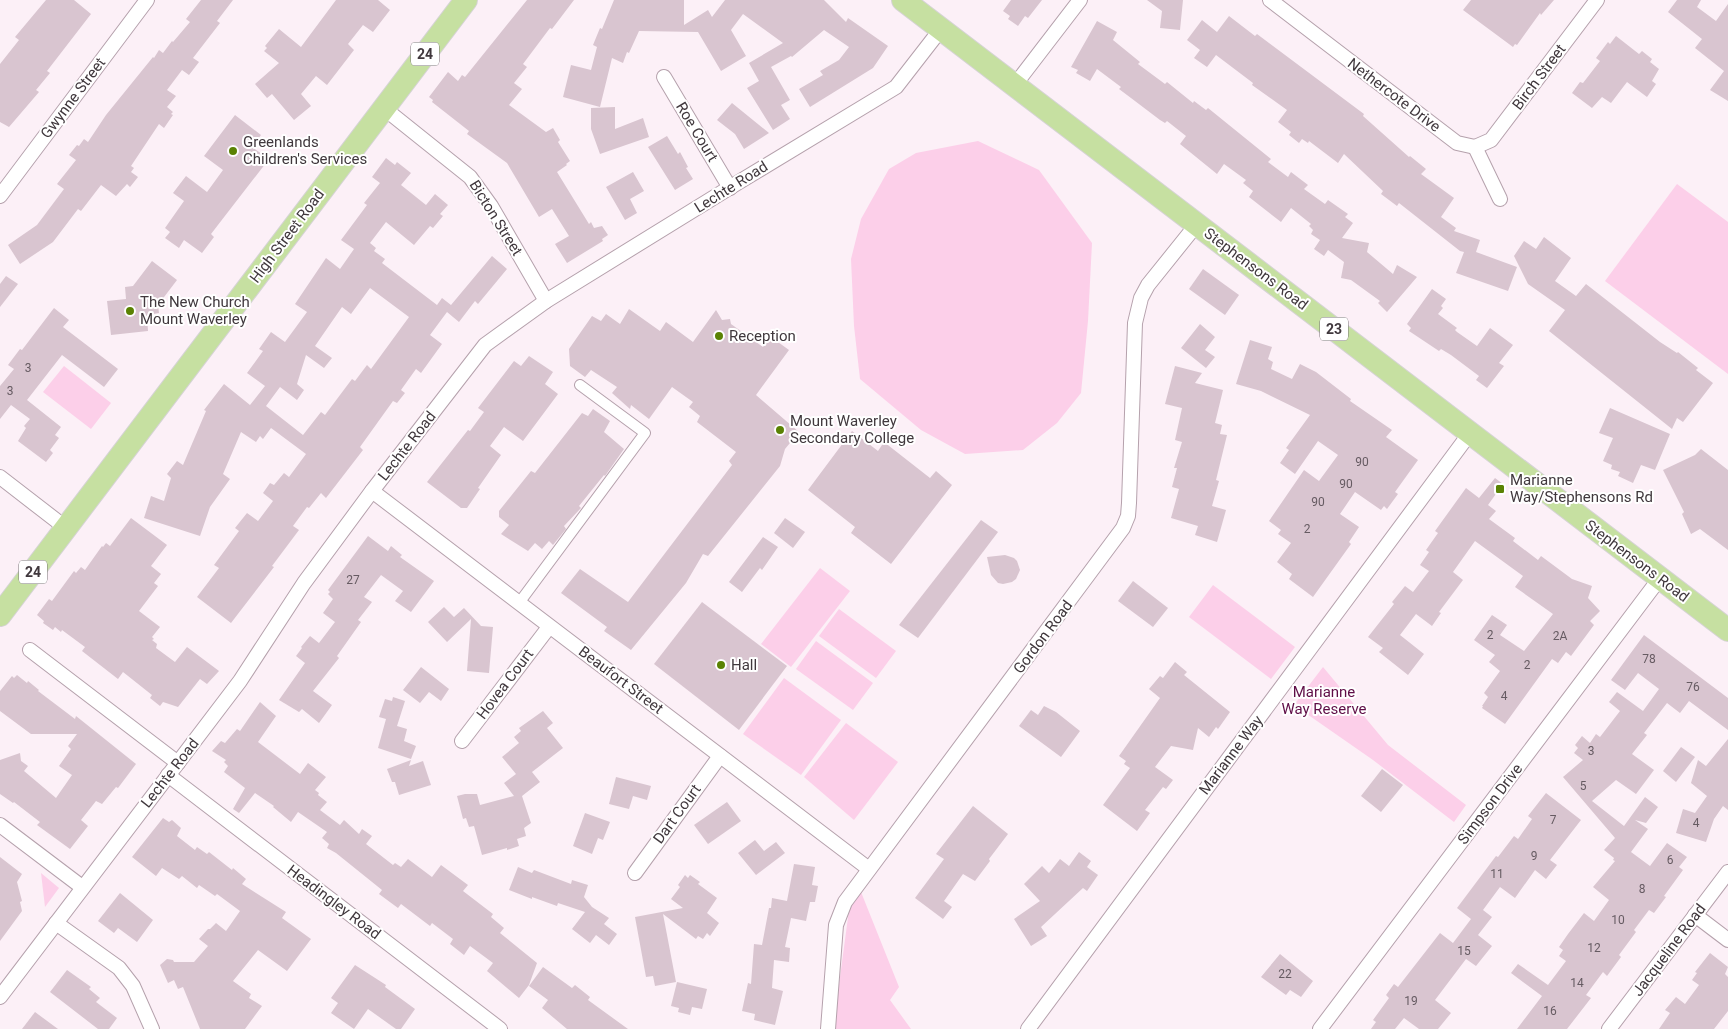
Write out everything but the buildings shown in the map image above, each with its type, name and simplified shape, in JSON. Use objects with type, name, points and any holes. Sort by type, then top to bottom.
[{"type":"main road","name":"High Street Road","points":[[0,616],[466,0]]},
{"type":"main road","name":"Stephensons Road","points":[[903,0],[1728,630]]},
{"type":"street","name":"Gwynne Street","points":[[0,196],[147,0]]},
{"type":"street","points":[[1014,86],[1080,0]]},
{"type":"street","name":"Nethercote Drive","points":[[1270,0],[1457,143],[1475,146]]},
{"type":"street","name":"Birch Street","points":[[1475,146],[1492,140],[1596,0]]},
{"type":"street","name":"Lechte Road","points":[[0,997],[240,681],[304,583],[372,491],[485,345],[546,301],[896,87],[941,29]]},
{"type":"street","name":"Roe Court","points":[[664,77],[730,188]]},
{"type":"street","name":"Bicton Street","points":[[385,108],[470,177],[490,206],[546,301]]},
{"type":"street","points":[[1475,146],[1500,200]]},
{"type":"street","name":"Gordon Road","points":[[828,1029],[836,925],[845,902],[1123,528],[1128,516],[1130,503],[1135,323],[1137,310],[1148,286],[1197,224]]},
{"type":"street","points":[[519,603],[645,433],[580,385]]},
{"type":"street","name":"Marianne Way","points":[[1028,1029],[1470,433]]},
{"type":"street","points":[[0,477],[66,528]]},
{"type":"street","name":"Beaufort Street","points":[[372,491],[869,869]]},
{"type":"street","name":"Simpson Drive","points":[[1320,1029],[1660,578]]},
{"type":"street","name":"Hovea Court","points":[[462,740],[549,627]]},
{"type":"street","points":[[30,650],[178,763]]},
{"type":"street","name":"Dart Court","points":[[634,873],[720,756]]},
{"type":"street","name":"Headingley Road","points":[[168,775],[500,1029]]},
{"type":"street","points":[[0,825],[82,887]]},
{"type":"street","name":"Jacqueline Road","points":[[1609,1029],[1728,872]]},
{"type":"street","points":[[1695,915],[1728,940]]},
{"type":"street","points":[[56,923],[119,968],[133,986],[152,1029]]},
{"type":"green space","points":[[978,141],[1039,170],[1092,243],[1088,321],[1081,393],[1057,423],[1023,450],[965,454],[921,430],[860,379],[854,326],[851,259],[861,219],[889,169],[916,153]]},
{"type":"green space","points":[[1677,184],[1728,222],[1728,374],[1605,281]]},
{"type":"green space","points":[[64,366],[111,403],[91,429],[43,392]]},
{"type":"green space","points":[[820,568],[850,591],[791,667],[761,644]]},
{"type":"green space","points":[[1213,585],[1295,647],[1271,679],[1189,617]]},
{"type":"green space","points":[[839,609],[896,651],[876,678],[819,636]]},
{"type":"green space","points":[[816,641],[873,683],[853,710],[796,669]]},
{"type":"green space","name":"Marianne Way Reserve","points":[[1323,667],[1388,745],[1466,805],[1454,822],[1373,760],[1294,705]]},
{"type":"green space","points":[[784,678],[841,720],[801,775],[743,734]]},
{"type":"green space","points":[[846,723],[898,762],[854,820],[804,777]]},
{"type":"green space","points":[[41,873],[59,888],[45,907]]},
{"type":"green space","points":[[861,892],[899,987],[890,1000],[911,1029],[833,1029],[849,910]]},
{"type":"place","name":"Greenlands Children's Services","points":[[233,151]]},
{"type":"place","name":"The New Church Mount Waverley","points":[[130,311]]},
{"type":"place","name":"Reception","points":[[719,336]]},
{"type":"place","name":"Mount Waverley Secondary College","points":[[780,430]]},
{"type":"place","name":"Marianne Way/Stephensons Rd","points":[[1500,489]]},
{"type":"place","name":"Hall","points":[[721,665]]}]
